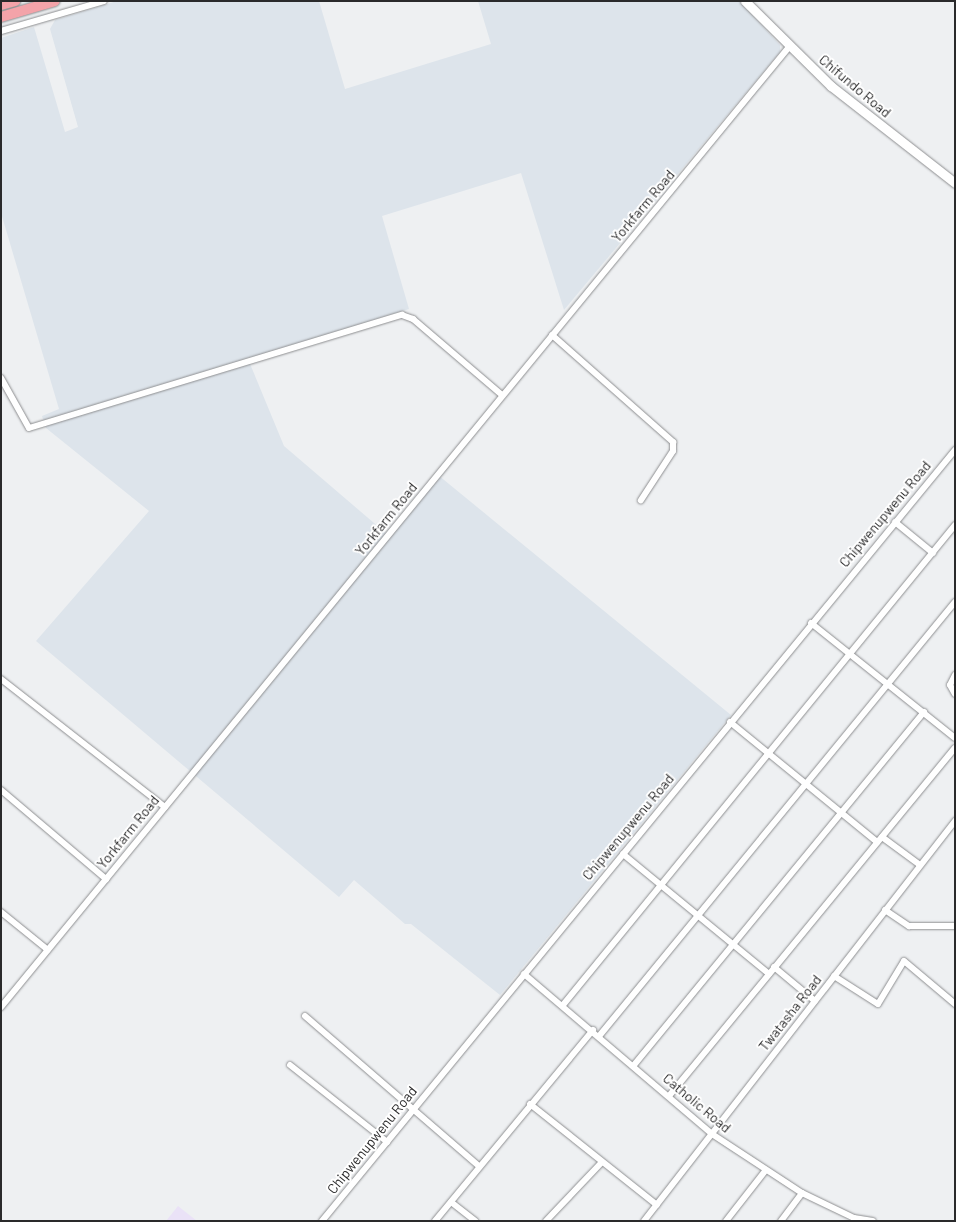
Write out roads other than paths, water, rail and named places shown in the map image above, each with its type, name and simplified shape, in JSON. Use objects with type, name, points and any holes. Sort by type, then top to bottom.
[{"type":"main road","points":[[1,5],[15,1]]},
{"type":"main road","points":[[1,17],[55,1]]},
{"type":"street","points":[[1,31],[104,1]]},
{"type":"street","name":"Chifundo Road","points":[[745,1],[789,47],[861,111],[955,183]]},
{"type":"street","name":"Yorkfarm Road","points":[[1,1006],[789,47]]},
{"type":"street","points":[[1,378],[29,428],[402,315],[413,319],[502,396]]},
{"type":"street","points":[[552,335],[674,442],[673,451],[641,500]]},
{"type":"street","name":"Chipwenupwenu Road","points":[[322,1221],[811,623],[955,450]]},
{"type":"street","points":[[895,522],[932,553]]},
{"type":"street","points":[[563,1005],[955,525]]},
{"type":"street","points":[[600,1035],[697,913],[955,602]]},
{"type":"street","points":[[811,623],[955,738]]},
{"type":"street","points":[[955,675],[950,685],[955,694]]},
{"type":"street","points":[[1,679],[164,807]]},
{"type":"street","points":[[634,1065],[924,712]]},
{"type":"street","points":[[730,722],[841,813],[879,840],[920,865]]},
{"type":"street","points":[[670,1096],[955,748]]},
{"type":"street","points":[[1,790],[106,879]]},
{"type":"street","name":"Twatasha Road","points":[[644,1221],[955,821]]},
{"type":"street","points":[[622,854],[697,913],[769,974]]},
{"type":"street","points":[[885,910],[909,926],[955,926]]},
{"type":"street","points":[[1,912],[48,950]]},
{"type":"street","points":[[834,976],[878,1004],[904,961],[955,1004]]},
{"type":"street","points":[[774,967],[815,1001]]},
{"type":"street","name":"Catholic Road","points":[[524,974],[600,1035],[712,1134],[764,1170],[802,1193],[854,1219],[872,1221]]},
{"type":"street","points":[[305,1016],[479,1166]]},
{"type":"street","points":[[435,1221],[593,1030]]},
{"type":"street","points":[[290,1065],[387,1142]]},
{"type":"street","points":[[530,1104],[601,1163],[657,1204]]},
{"type":"street","points":[[546,1221],[601,1163]]},
{"type":"street","points":[[726,1221],[764,1170]]},
{"type":"street","points":[[781,1221],[802,1193]]},
{"type":"street","points":[[451,1202],[475,1221]]}]
